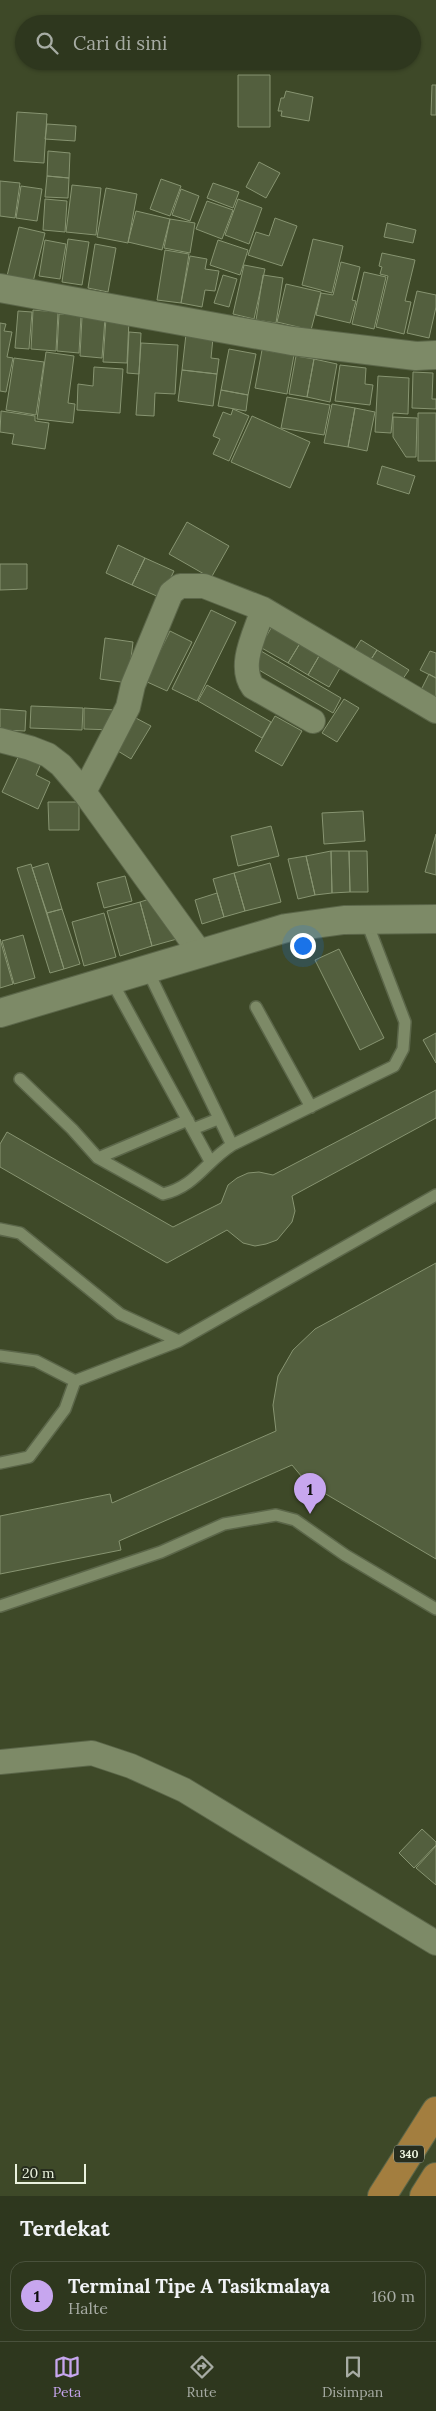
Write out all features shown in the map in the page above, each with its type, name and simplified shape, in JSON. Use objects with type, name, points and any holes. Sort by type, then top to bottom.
[{"type":"main road","name":"340","points":[[382,2196],[436,2111]]},
{"type":"main road","points":[[424,2196],[436,2177]]},
{"type":"street","points":[[0,288],[292,341],[416,356],[436,355]]},
{"type":"street","points":[[84,792],[128,707],[133,684],[171,593],[180,586],[204,586],[263,609],[436,711]]},
{"type":"street","points":[[263,609],[247,658],[247,679],[253,687],[313,721]]},
{"type":"street","points":[[0,740],[48,755],[61,765],[84,792],[201,954]]},
{"type":"street","points":[[0,1013],[286,928],[344,920],[436,919]]},
{"type":"street","points":[[0,1762],[92,1753],[131,1766],[184,1790],[436,1943]]},
{"type":"lane","points":[[20,1078],[72,1129],[98,1158],[162,1194],[175,1191],[200,1175],[210,1161],[232,1146],[394,1066],[403,1049],[405,1022],[366,920]]},
{"type":"lane","points":[[147,969],[232,1146]]},
{"type":"lane","points":[[111,980],[210,1161]]},
{"type":"lane","points":[[256,1006],[311,1107]]},
{"type":"lane","points":[[98,1158],[191,1124],[218,1119]]},
{"type":"lane","points":[[0,1356],[36,1361],[75,1381],[179,1342],[436,1196]]},
{"type":"lane","points":[[0,1229],[20,1234],[120,1314],[179,1342]]},
{"type":"lane","points":[[0,1463],[29,1457],[65,1409],[75,1381]]},
{"type":"lane","points":[[0,1606],[161,1552],[224,1524],[276,1515],[295,1520],[345,1555],[436,1609]]},
{"type":"building","points":[[238,75],[270,75],[270,127],[238,127]]},
{"type":"building","points":[[432,85],[436,85],[436,115],[431,115]]},
{"type":"building","points":[[286,91],[313,97],[309,121],[281,116],[282,111],[278,111],[281,98],[284,98]]},
{"type":"building","points":[[17,112],[47,114],[44,163],[14,161]]},
{"type":"building","points":[[47,124],[76,126],[75,141],[45,139]]},
{"type":"building","points":[[48,151],[70,153],[69,178],[47,176]]},
{"type":"building","points":[[259,162],[280,173],[266,198],[246,187]]},
{"type":"building","points":[[47,176],[69,178],[68,198],[45,197]]},
{"type":"building","points":[[161,179],[181,186],[170,216],[150,209]]},
{"type":"building","points":[[0,181],[20,183],[15,218],[0,216]]},
{"type":"building","points":[[213,183],[239,192],[233,208],[207,198]]},
{"type":"building","points":[[72,185],[101,188],[96,235],[66,232]]},
{"type":"building","points":[[21,186],[42,189],[37,221],[16,218]]},
{"type":"building","points":[[106,188],[137,194],[128,243],[97,237]]},
{"type":"building","points":[[181,189],[199,196],[190,221],[172,215]]},
{"type":"building","points":[[45,199],[67,201],[65,232],[43,230]]},
{"type":"building","points":[[238,199],[262,208],[249,244],[225,235]]},
{"type":"building","points":[[207,201],[233,210],[222,239],[196,229]]},
{"type":"building","points":[[136,211],[170,219],[162,250],[128,242]]},
{"type":"building","points":[[275,218],[297,226],[282,266],[248,255],[256,232],[269,236]]},
{"type":"building","points":[[170,219],[195,223],[190,253],[164,248]]},
{"type":"building","points":[[387,223],[416,230],[413,243],[384,237]]},
{"type":"building","points":[[19,227],[45,233],[33,282],[7,276]]},
{"type":"building","points":[[68,239],[89,242],[82,285],[62,282]]},
{"type":"building","points":[[313,239],[343,246],[332,293],[302,285]]},
{"type":"building","points":[[45,240],[66,244],[60,279],[39,276]]},
{"type":"building","points":[[218,240],[248,250],[240,275],[210,265]]},
{"type":"building","points":[[95,244],[116,248],[108,292],[88,288]]},
{"type":"building","points":[[165,250],[189,254],[181,303],[157,300]]},
{"type":"building","points":[[382,253],[415,260],[405,301],[411,302],[404,334],[376,327],[388,276],[380,274],[382,267],[379,266]]},
{"type":"building","points":[[190,256],[207,259],[205,269],[219,271],[215,291],[205,290],[202,307],[181,303]]},
{"type":"building","points":[[341,262],[360,267],[352,300],[356,301],[350,323],[316,315],[321,293],[333,295]]},
{"type":"building","points":[[244,265],[265,269],[254,319],[233,314]]},
{"type":"building","points":[[364,272],[386,277],[374,329],[352,324]]},
{"type":"building","points":[[223,275],[237,279],[229,307],[214,303]]},
{"type":"building","points":[[263,275],[283,278],[276,323],[256,320]]},
{"type":"building","points":[[286,284],[321,292],[311,330],[277,322]]},
{"type":"building","points":[[417,291],[436,295],[436,307],[429,338],[407,333]]},
{"type":"building","points":[[33,310],[58,312],[56,351],[31,349]]},
{"type":"building","points":[[18,311],[32,312],[29,349],[15,348]]},
{"type":"building","points":[[59,314],[81,315],[79,353],[57,351]]},
{"type":"building","points":[[82,317],[105,318],[102,358],[80,356]]},
{"type":"building","points":[[106,318],[129,320],[127,363],[103,362]]},
{"type":"building","points":[[0,323],[6,324],[4,331],[12,332],[7,357],[13,358],[6,392],[0,391]]},
{"type":"building","points":[[129,332],[141,333],[139,374],[127,373]]},
{"type":"building","points":[[186,334],[213,338],[211,358],[219,359],[217,374],[182,370]]},
{"type":"building","points":[[141,343],[178,345],[175,394],[155,393],[154,416],[136,415]]},
{"type":"building","points":[[229,349],[256,354],[248,395],[221,390]]},
{"type":"building","points":[[262,350],[294,355],[287,394],[255,388]]},
{"type":"building","points":[[46,352],[74,356],[68,403],[75,404],[73,423],[37,419]]},
{"type":"building","points":[[296,356],[314,359],[307,397],[289,394]]},
{"type":"building","points":[[14,358],[44,362],[36,415],[6,410]]},
{"type":"building","points":[[314,359],[337,364],[330,402],[307,397]]},
{"type":"building","points":[[340,365],[366,368],[365,384],[373,385],[370,405],[335,401]]},
{"type":"building","points":[[94,367],[123,369],[120,413],[77,410],[78,384],[93,386]]},
{"type":"building","points":[[182,370],[217,374],[213,406],[178,401]]},
{"type":"building","points":[[413,372],[433,373],[432,399],[436,399],[436,409],[412,408]]},
{"type":"building","points":[[378,376],[409,378],[408,414],[393,413],[391,433],[375,432]]},
{"type":"building","points":[[221,390],[248,395],[246,411],[218,406]]},
{"type":"building","points":[[287,397],[330,405],[324,435],[281,428]]},
{"type":"building","points":[[332,404],[355,408],[348,447],[324,443]]},
{"type":"building","points":[[355,408],[375,412],[367,451],[348,447]]},
{"type":"building","points":[[233,409],[249,416],[229,461],[213,454],[220,439],[213,436],[223,412],[231,415]]},
{"type":"building","points":[[1,411],[35,416],[35,421],[49,423],[45,449],[12,444],[14,434],[0,432]]},
{"type":"building","points":[[418,413],[436,413],[436,461],[418,461]]},
{"type":"building","points":[[252,416],[310,442],[290,488],[231,462]]},
{"type":"building","points":[[393,417],[417,418],[416,457],[406,457],[393,437]]},
{"type":"building","points":[[382,466],[415,476],[409,494],[377,484]]},
{"type":"building","points":[[187,522],[229,546],[211,578],[169,554]]},
{"type":"building","points":[[118,545],[145,558],[132,585],[106,573]]},
{"type":"building","points":[[145,558],[174,571],[161,598],[132,585]]},
{"type":"building","points":[[0,564],[27,564],[27,589],[0,590]]},
{"type":"building","points":[[211,610],[236,622],[197,701],[172,689]]},
{"type":"building","points":[[274,623],[302,640],[288,663],[260,647]]},
{"type":"building","points":[[170,631],[192,642],[167,691],[145,681]]},
{"type":"building","points":[[105,638],[133,642],[128,683],[100,679]]},
{"type":"building","points":[[302,640],[322,651],[308,675],[288,663]]},
{"type":"building","points":[[361,640],[377,650],[368,664],[352,654]]},
{"type":"building","points":[[377,650],[409,670],[400,683],[368,664]]},
{"type":"building","points":[[261,651],[341,698],[333,713],[252,666]]},
{"type":"building","points":[[322,651],[343,663],[329,687],[308,675]]},
{"type":"building","points":[[430,651],[436,653],[436,678],[420,670]]},
{"type":"building","points":[[429,674],[436,678],[436,697],[421,690]]},
{"type":"building","points":[[207,685],[271,722],[262,738],[198,701]]},
{"type":"building","points":[[344,699],[359,708],[337,742],[322,733]]},
{"type":"building","points":[[31,706],[83,708],[82,730],[30,728]]},
{"type":"building","points":[[84,708],[115,710],[114,730],[84,729]]},
{"type":"building","points":[[0,709],[26,711],[25,731],[0,730]]},
{"type":"building","points":[[132,716],[151,726],[131,759],[113,748]]},
{"type":"building","points":[[275,716],[302,731],[282,766],[255,751]]},
{"type":"building","points":[[21,751],[42,761],[36,775],[50,782],[38,809],[2,792]]},
{"type":"building","points":[[48,802],[79,802],[79,830],[49,830]]},
{"type":"building","points":[[363,811],[365,841],[324,844],[322,813]]},
{"type":"building","points":[[271,826],[279,856],[238,866],[231,836]]},
{"type":"building","points":[[436,834],[436,875],[425,872]]},
{"type":"building","points":[[331,851],[332,893],[315,895],[306,856]]},
{"type":"building","points":[[331,851],[349,851],[350,892],[332,893]]},
{"type":"building","points":[[349,851],[367,851],[368,892],[350,892]]},
{"type":"building","points":[[306,856],[315,895],[298,899],[288,859]]},
{"type":"building","points":[[48,863],[62,909],[47,913],[32,868]]},
{"type":"building","points":[[270,863],[281,902],[245,911],[234,873]]},
{"type":"building","points":[[31,864],[64,969],[50,973],[17,868]]},
{"type":"building","points":[[234,873],[245,911],[224,917],[213,879]]},
{"type":"building","points":[[125,876],[132,901],[104,908],[97,883]]},
{"type":"building","points":[[217,893],[224,917],[202,924],[195,900]]},
{"type":"building","points":[[156,897],[184,937],[152,946],[140,902]]},
{"type":"building","points":[[140,902],[152,946],[120,956],[107,911]]},
{"type":"building","points":[[62,909],[80,964],[64,969],[47,913]]},
{"type":"building","points":[[104,913],[116,957],[84,966],[72,922]]},
{"type":"building","points":[[23,935],[35,978],[14,984],[2,941]]},
{"type":"building","points":[[0,939],[13,984],[0,988]]},
{"type":"building","points":[[339,949],[384,1038],[360,1050],[315,960]]},
{"type":"building","points":[[436,1033],[436,1063],[423,1040]]},
{"type":"building","points":[[436,1090],[436,1118],[292,1196],[295,1211],[292,1222],[277,1240],[255,1246],[243,1243],[227,1230],[167,1263],[0,1167],[0,1144],[7,1132],[173,1227],[221,1203],[228,1185],[237,1178],[248,1173],[259,1172],[273,1175]]},
{"type":"building","points":[[436,1263],[436,1559],[319,1490],[302,1477],[292,1465],[119,1541],[121,1550],[0,1574],[0,1516],[110,1494],[112,1503],[276,1431],[273,1405],[278,1376],[293,1350],[315,1329]]},
{"type":"building","points":[[422,1829],[436,1842],[436,1845],[414,1868],[399,1853]]},
{"type":"building","points":[[436,1846],[436,1885],[416,1868]]},
{"type":"place","name":"Terminal Tipe A Tasikmalaya","points":[[310,1514]]}]
